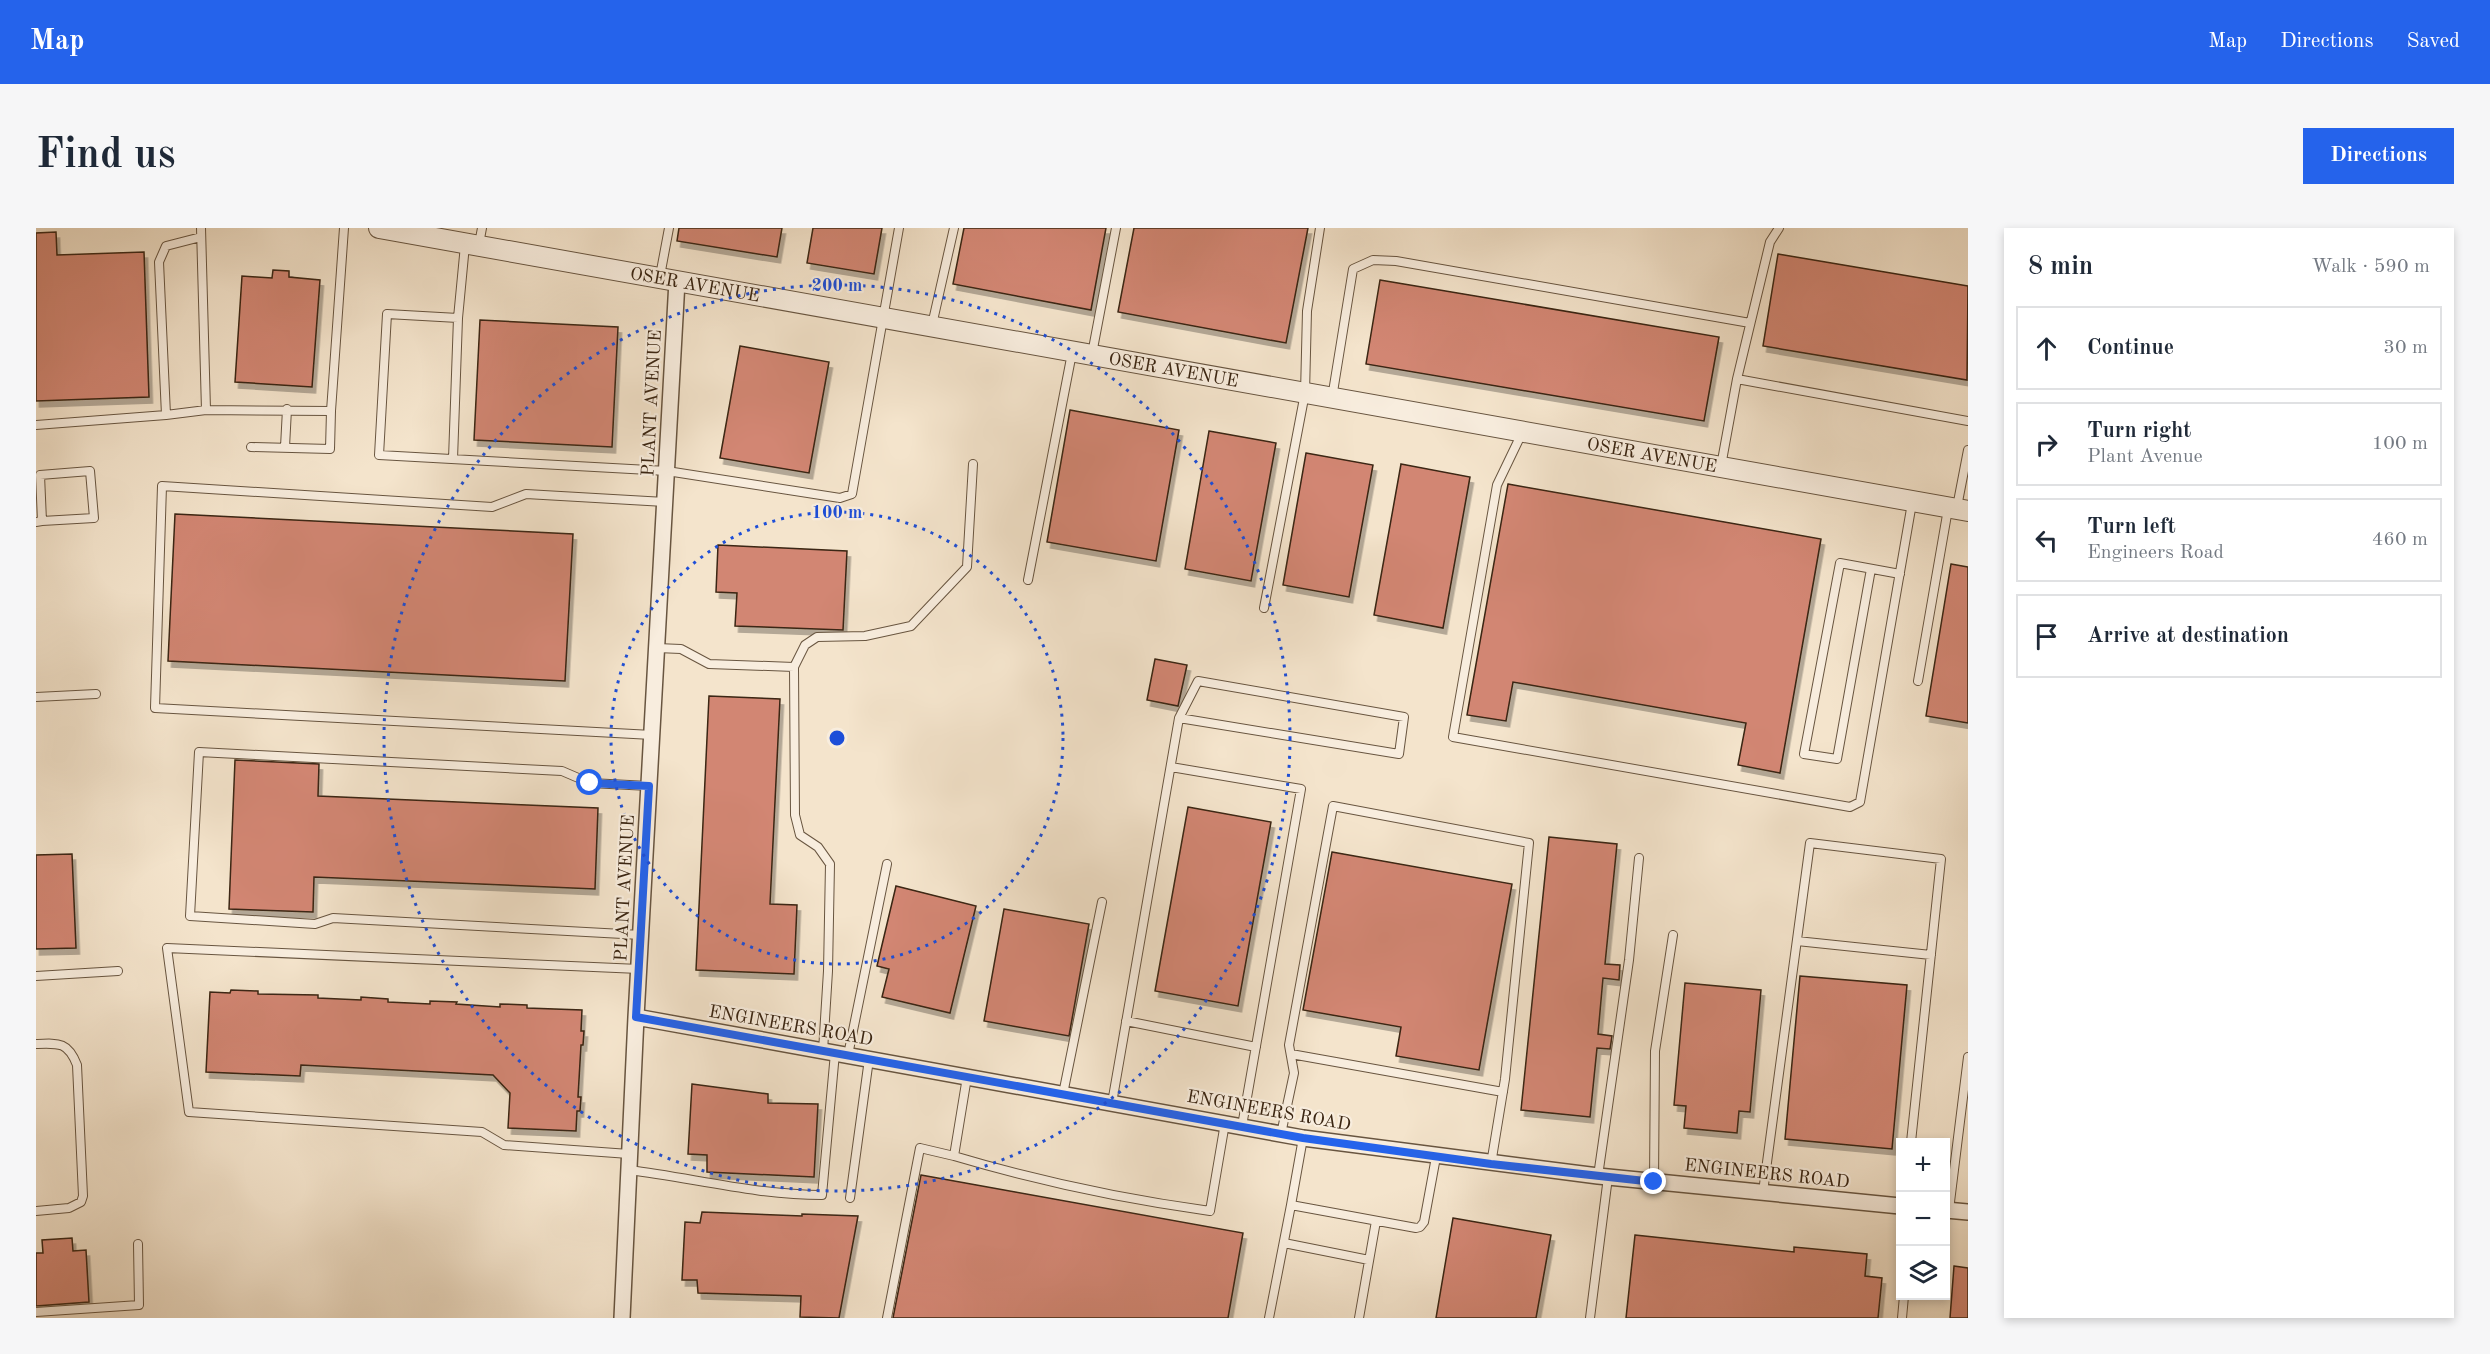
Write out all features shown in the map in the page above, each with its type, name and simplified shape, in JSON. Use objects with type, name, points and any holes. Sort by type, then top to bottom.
[{"type":"street","name":"OSER AVENUE","points":[[379,228],[475,239],[669,279],[1958,510]]},
{"type":"street","name":"PLANT AVENUE","points":[[622,1318],[640,935],[667,471],[669,279]]},
{"type":"street","name":"ENGINEERS ROAD","points":[[636,1017],[1303,1138],[1603,1177],[1896,1206]]},
{"type":"street","points":[[1950,1210],[1968,1212]]},
{"type":"lane","points":[[201,228],[206,410]]},
{"type":"lane","points":[[251,447],[330,449],[344,228]]},
{"type":"lane","points":[[669,228],[669,279]]},
{"type":"lane","points":[[458,318],[387,314],[379,455],[667,471],[840,498],[852,494],[885,318],[899,228]]},
{"type":"lane","points":[[932,326],[954,228]]},
{"type":"lane","points":[[1028,579],[1082,353],[1116,228]]},
{"type":"lane","points":[[1263,608],[1305,393],[1307,310],[1320,228]]},
{"type":"lane","points":[[1721,466],[1750,323],[1770,242],[1779,228]]},
{"type":"lane","points":[[166,415],[159,262],[166,246],[201,237]]},
{"type":"lane","points":[[453,459],[458,318],[475,239]]},
{"type":"lane","points":[[1332,398],[1353,269],[1373,260],[1396,261],[1750,323]]},
{"type":"lane","points":[[1737,379],[1968,421]]},
{"type":"lane","points":[[285,447],[287,409]]},
{"type":"lane","points":[[36,424],[206,410],[331,411]]},
{"type":"lane","points":[[1523,432],[1497,486],[1453,737],[1850,807],[1860,802],[1913,501]]},
{"type":"lane","points":[[1918,681],[1958,510],[1968,450]]},
{"type":"lane","points":[[629,1170],[747,1189],[822,1195],[835,1053],[828,971],[830,864],[818,848],[800,835],[795,815],[794,667],[805,645],[817,637],[865,636],[911,626],[967,567],[973,464]]},
{"type":"lane","points":[[90,471],[94,518],[39,521],[40,475],[90,471]]},
{"type":"lane","points":[[652,735],[155,708],[162,486],[492,507],[526,494],[665,502]]},
{"type":"lane","points":[[1871,569],[1837,759],[1804,754],[1840,563],[1900,574]]},
{"type":"lane","points":[[657,648],[681,649],[709,664],[794,667]]},
{"type":"lane","points":[[1112,1103],[1179,718],[1198,681],[1404,717],[1399,754],[1179,718]]},
{"type":"lane","points":[[36,697],[96,694]]},
{"type":"lane","points":[[640,935],[333,918],[315,924],[190,916],[198,764],[199,752],[562,771],[590,783],[649,786]]},
{"type":"lane","points":[[1171,767],[1301,789],[1242,1126]]},
{"type":"lane","points":[[1281,1134],[1294,1073],[1289,1045],[1333,806],[1529,843],[1503,1092],[1491,1164]]},
{"type":"lane","points":[[1763,1192],[1810,843],[1941,859],[1912,1138]]},
{"type":"lane","points":[[1590,1318],[1603,1177],[1639,858]]},
{"type":"lane","points":[[835,1053],[887,864]]},
{"type":"lane","points":[[1063,1094],[1102,902]]},
{"type":"lane","points":[[1654,1182],[1655,1051],[1673,935]]},
{"type":"lane","points":[[1797,941],[1931,955]]},
{"type":"lane","points":[[629,1154],[504,1145],[482,1131],[189,1112],[167,948],[639,969]]},
{"type":"lane","points":[[36,976],[118,971]]},
{"type":"lane","points":[[1126,1021],[1256,1047]]},
{"type":"lane","points":[[36,1044],[55,1043],[66,1047],[72,1052],[77,1065],[83,1196],[81,1202],[69,1208],[36,1211]]},
{"type":"lane","points":[[1291,1054],[1503,1092]]},
{"type":"lane","points":[[1949,1192],[1968,1057]]},
{"type":"lane","points":[[850,1198],[868,1059]]},
{"type":"lane","points":[[954,1156],[967,1077]]},
{"type":"lane","points":[[887,1318],[920,1148],[1010,1173],[1131,1200],[1210,1211],[1225,1123]]},
{"type":"lane","points":[[1269,1318],[1303,1138]]},
{"type":"lane","points":[[1291,1205],[1420,1227],[1424,1222],[1436,1157]]},
{"type":"lane","points":[[1359,1318],[1376,1221]]},
{"type":"lane","points":[[1284,1243],[1370,1260]]},
{"type":"lane","points":[[36,1312],[139,1305],[138,1244]]},
{"type":"lane","points":[[1902,1318],[1904,1300]]},
{"type":"building","points":[[679,228],[782,228],[777,257],[677,241]]},
{"type":"building","points":[[813,228],[882,228],[874,274],[807,263]]},
{"type":"building","points":[[964,228],[1106,228],[1091,310],[953,284]]},
{"type":"building","points":[[1134,228],[1308,228],[1286,343],[1118,312]]},
{"type":"building","points":[[56,232],[57,255],[144,252],[149,397],[36,401],[36,233]]},
{"type":"building","points":[[1778,254],[1968,286],[1967,380],[1763,346]]},
{"type":"building","points":[[273,270],[289,271],[289,277],[320,280],[312,387],[235,382],[242,276],[272,278]]},
{"type":"building","points":[[1380,280],[1719,337],[1704,421],[1366,364]]},
{"type":"building","points":[[480,320],[618,327],[612,447],[474,440]]},
{"type":"building","points":[[740,346],[829,362],[809,473],[720,458]]},
{"type":"building","points":[[1070,410],[1179,430],[1156,561],[1047,542]]},
{"type":"building","points":[[1209,431],[1276,443],[1251,581],[1185,569]]},
{"type":"building","points":[[1306,453],[1373,465],[1349,597],[1283,585]]},
{"type":"building","points":[[1401,464],[1470,477],[1443,628],[1374,615]]},
{"type":"building","points":[[1508,484],[1821,539],[1780,773],[1738,765],[1746,723],[1513,682],[1506,721],[1467,715]]},
{"type":"building","points":[[175,514],[573,534],[565,681],[168,661]]},
{"type":"building","points":[[718,545],[847,551],[843,630],[735,626],[737,593],[716,592]]},
{"type":"building","points":[[1951,564],[1968,567],[1968,723],[1926,716]]},
{"type":"building","points":[[1155,659],[1187,665],[1178,706],[1147,700]]},
{"type":"building","points":[[709,696],[780,699],[770,904],[797,905],[794,974],[696,970]]},
{"type":"building","points":[[235,760],[319,764],[318,796],[598,808],[595,889],[314,877],[313,912],[229,909]]},
{"type":"building","points":[[1188,807],[1271,822],[1238,1006],[1155,991]]},
{"type":"building","points":[[1549,837],[1617,844],[1605,964],[1620,965],[1619,980],[1603,978],[1598,1034],[1612,1036],[1610,1049],[1597,1048],[1590,1117],[1521,1110]]},
{"type":"building","points":[[1332,852],[1512,884],[1479,1070],[1396,1056],[1401,1027],[1303,1010]]},
{"type":"building","points":[[72,854],[76,948],[36,949],[36,855]]},
{"type":"building","points":[[896,886],[976,906],[950,1013],[882,997],[889,969],[877,966]]},
{"type":"building","points":[[1004,909],[1089,924],[1069,1036],[984,1021]]},
{"type":"building","points":[[1800,976],[1907,985],[1892,1149],[1785,1139]]},
{"type":"building","points":[[1685,983],[1761,990],[1750,1112],[1739,1111],[1737,1133],[1684,1128],[1686,1106],[1674,1105]]},
{"type":"building","points":[[231,990],[258,991],[258,994],[318,995],[318,998],[388,999],[388,1002],[430,1004],[430,1001],[457,1002],[456,1004],[500,1007],[500,1004],[527,1005],[527,1008],[582,1010],[581,1031],[584,1031],[578,1097],[581,1097],[580,1111],[577,1111],[576,1131],[508,1128],[510,1093],[493,1075],[301,1065],[300,1076],[206,1072],[210,992],[230,993]]},
{"type":"building","points":[[692,1084],[768,1094],[768,1103],[818,1104],[814,1177],[707,1172],[707,1155],[688,1154]]},
{"type":"building","points":[[921,1175],[1243,1233],[1228,1318],[893,1318]]},
{"type":"building","points":[[702,1212],[858,1216],[839,1318],[800,1317],[801,1296],[698,1293],[697,1280],[682,1280],[685,1222],[700,1223]]},
{"type":"building","points":[[1453,1218],[1551,1235],[1536,1318],[1436,1318]]},
{"type":"building","points":[[1635,1235],[1794,1252],[1794,1247],[1867,1254],[1865,1276],[1882,1278],[1878,1318],[1626,1318]]},
{"type":"building","points":[[72,1238],[73,1251],[86,1250],[89,1302],[36,1306],[36,1253],[43,1253],[42,1240]]},
{"type":"building","points":[[1954,1266],[1968,1268],[1968,1318],[1950,1318]]},
{"type":"route","points":[[590,783],[649,786],[636,1017],[1303,1138],[1491,1164],[1654,1182]]}]
